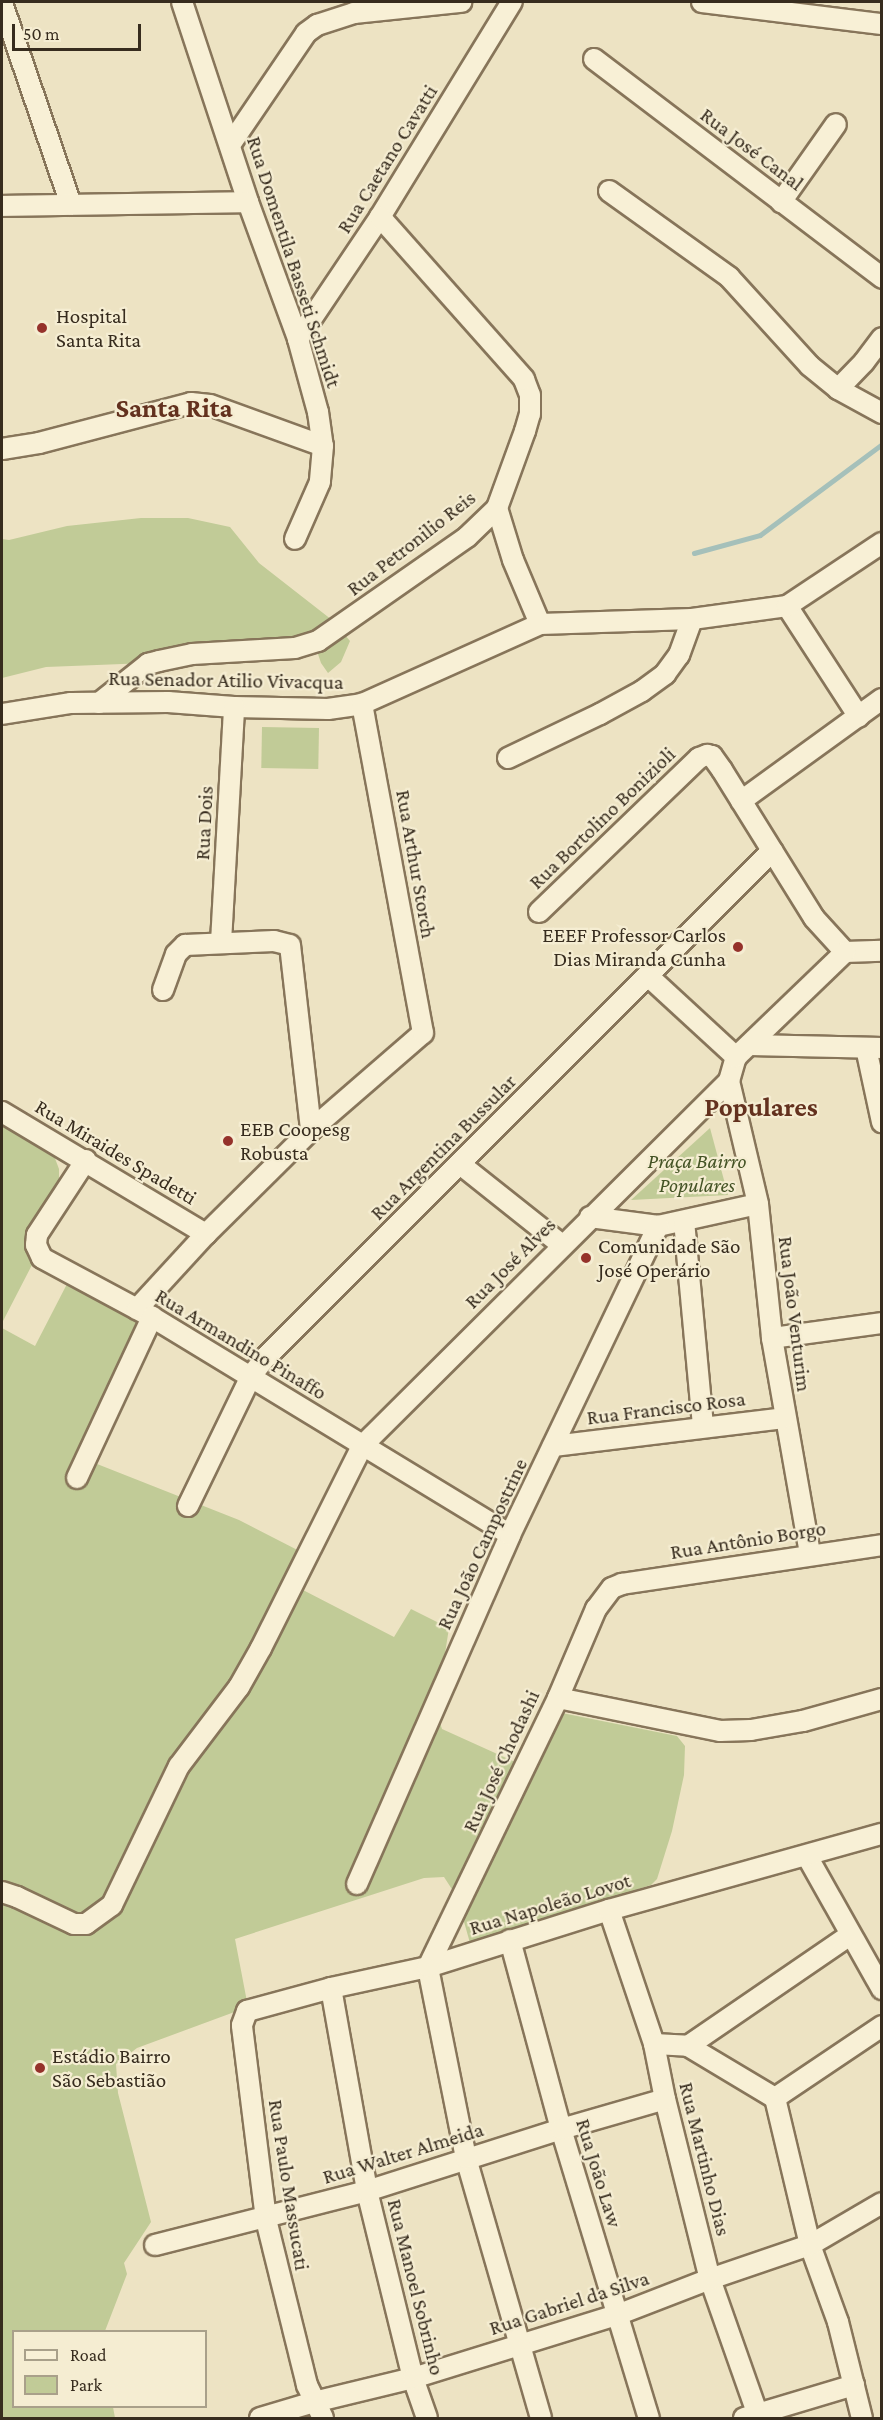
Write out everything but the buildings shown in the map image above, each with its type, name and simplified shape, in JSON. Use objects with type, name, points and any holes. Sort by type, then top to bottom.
[{"type":"street","name":"Rua Domentila Basseti Schmidt","points":[[182,2],[248,202],[298,339],[318,412],[323,446],[320,482],[295,539]]},
{"type":"street","points":[[230,145],[306,33],[338,8],[461,2]]},
{"type":"street","name":"Rua Caetano Cavatti","points":[[298,339],[380,218],[512,2]]},
{"type":"street","points":[[702,2],[847,10],[882,24]]},
{"type":"street","points":[[2,3],[71,205]]},
{"type":"street","name":"Rua José Canal","points":[[594,59],[882,278]]},
{"type":"street","points":[[781,202],[836,124]]},
{"type":"street","points":[[609,191],[729,277],[810,366],[838,389],[882,413]]},
{"type":"street","points":[[2,206],[248,202]]},
{"type":"street","name":"Rua Petronilio Reis","points":[[99,703],[148,664],[159,660],[192,654],[295,648],[318,641],[467,537],[497,508],[530,414],[530,395],[524,379],[380,218]]},
{"type":"street","points":[[838,389],[864,362],[882,338]]},
{"type":"street","points":[[2,449],[39,443],[170,406],[191,403],[210,405],[323,446]]},
{"type":"street","points":[[497,508],[513,560],[540,624]]},
{"type":"street","name":"Rua Senador Atilio Vivacqua","points":[[2,714],[51,705],[99,703],[168,702],[328,710],[362,704],[540,624],[692,619],[787,606],[882,543]]},
{"type":"street","points":[[787,606],[859,717]]},
{"type":"street","points":[[508,758],[642,691],[665,674],[679,655],[692,619]]},
{"type":"street","points":[[882,699],[741,801],[814,918],[845,952],[882,951]]},
{"type":"street","name":"Rua Arthur Storch","points":[[311,1131],[423,1033],[362,704]]},
{"type":"street","name":"Rua Dois","points":[[221,942],[234,707]]},
{"type":"street","name":"Rua Bortolino Bonizioli","points":[[539,912],[699,758],[712,756],[741,801]]},
{"type":"street","name":"Rua Argentina Bussular","points":[[188,1506],[251,1376],[266,1357],[772,851]]},
{"type":"street","points":[[77,1478],[145,1313],[206,1234],[311,1131],[290,945],[274,941],[191,944],[179,950],[163,990]]},
{"type":"street","name":"Rua José Alves","points":[[2,1892],[74,1924],[86,1924],[112,1905],[179,1766],[238,1687],[261,1648],[362,1446],[729,1081],[743,1051],[845,952]]},
{"type":"street","points":[[648,976],[743,1051],[874,1048],[882,1122]]},
{"type":"street","name":"Rua João Venturim","points":[[729,1081],[758,1204],[772,1338],[784,1418],[810,1554]]},
{"type":"street","name":"Rua Miraides Spadetti","points":[[2,1112],[86,1160],[206,1234]]},
{"type":"street","name":"Rua Armandino Pinaffo","points":[[86,1160],[37,1235],[38,1252],[50,1263],[145,1313],[510,1535]]},
{"type":"street","points":[[460,1164],[562,1245]]},
{"type":"street","points":[[590,1217],[658,1226],[758,1204]]},
{"type":"street","points":[[684,1221],[703,1426]]},
{"type":"street","name":"Rua João Campostrine","points":[[357,1884],[510,1535],[658,1226]]},
{"type":"street","points":[[772,1338],[882,1323]]},
{"type":"street","name":"Rua Francisco Rosa","points":[[554,1446],[703,1426],[784,1418]]},
{"type":"street","name":"Rua Antônio Borgo","points":[[622,1584],[882,1545]]},
{"type":"street","name":"Rua José Chodashi","points":[[428,1967],[558,1698],[600,1603],[612,1588],[622,1584]]},
{"type":"street","points":[[558,1698],[720,1731],[751,1730],[802,1721],[882,1699]]},
{"type":"street","name":"Rua Napoleão Lovot","points":[[242,2025],[244,2014],[255,2007],[428,1967],[609,1910],[882,1834]]},
{"type":"street","points":[[807,1856],[882,1989]]},
{"type":"street","name":"Rua Martinho Dias","points":[[609,1910],[654,2044],[665,2099],[710,2278],[754,2417]]},
{"type":"street","points":[[688,2046],[850,1935]]},
{"type":"street","name":"Rua João Law","points":[[510,1940],[561,2129],[649,2418]]},
{"type":"street","points":[[428,1967],[466,2158],[541,2418]]},
{"type":"street","name":"Rua Manoel Sobrinho","points":[[330,1988],[367,2191],[413,2378],[427,2418]]},
{"type":"street","name":"Rua Paulo Massucati","points":[[242,2025],[266,2219],[307,2385],[318,2410]]},
{"type":"street","points":[[775,2098],[882,2026]]},
{"type":"street","points":[[654,2044],[688,2046],[775,2098],[810,2245],[838,2322],[862,2418]]},
{"type":"street","name":"Rua Walter Almeida","points":[[155,2245],[266,2219],[367,2191],[466,2158],[665,2099]]},
{"type":"street","name":"Rua Gabriel da Silva","points":[[260,2418],[318,2410],[617,2315],[710,2278],[810,2245],[882,2203]]},
{"type":"street","points":[[754,2417],[854,2385]]},
{"type":"green space","points":[[141,518],[188,518],[230,527],[259,563],[332,620],[350,641],[341,662],[328,673],[318,654],[310,648],[272,658],[46,667],[2,678],[2,539],[9,540],[67,526]]},
{"type":"green space","points":[[262,727],[319,728],[318,769],[261,768]]},
{"type":"green space","points":[[2,1118],[50,1145],[59,1169],[59,1183],[27,1242],[29,1255],[34,1261],[2,1323]]},
{"type":"green space","name":"Praça Bairro Populares","points":[[710,1128],[728,1195],[631,1200]]},
{"type":"green space","points":[[68,1282],[154,1323],[155,1335],[92,1462],[239,1520],[315,1559],[303,1590],[394,1637],[411,1609],[449,1628],[436,1711],[442,1729],[515,1762],[552,1711],[677,1736],[685,1746],[684,1775],[672,1831],[657,1879],[651,1885],[470,1943],[457,1897],[444,1877],[424,1878],[235,1939],[248,2007],[137,2048],[116,2064],[118,2093],[151,2222],[124,2263],[127,2274],[105,2330],[12,2330],[12,2408],[113,2408],[115,2418],[2,2418],[2,1328],[35,1346]]},
{"type":"waterway","points":[[694,553],[760,535],[882,444]]},
{"type":"place","name":"Hospital Santa Rita","points":[[42,328]]},
{"type":"place","name":"EEEF Professor Carlos Dias Miranda Cunha","points":[[738,947]]},
{"type":"place","name":"EEB Coopesg Robusta","points":[[228,1141]]},
{"type":"place","name":"Comunidade São José Operário","points":[[586,1258]]},
{"type":"place","name":"Estádio Bairro São Sebastião","points":[[40,2068]]},
{"type":"district","name":"Santa Rita","points":[[174,409]]},
{"type":"district","name":"Populares","points":[[761,1108]]}]
